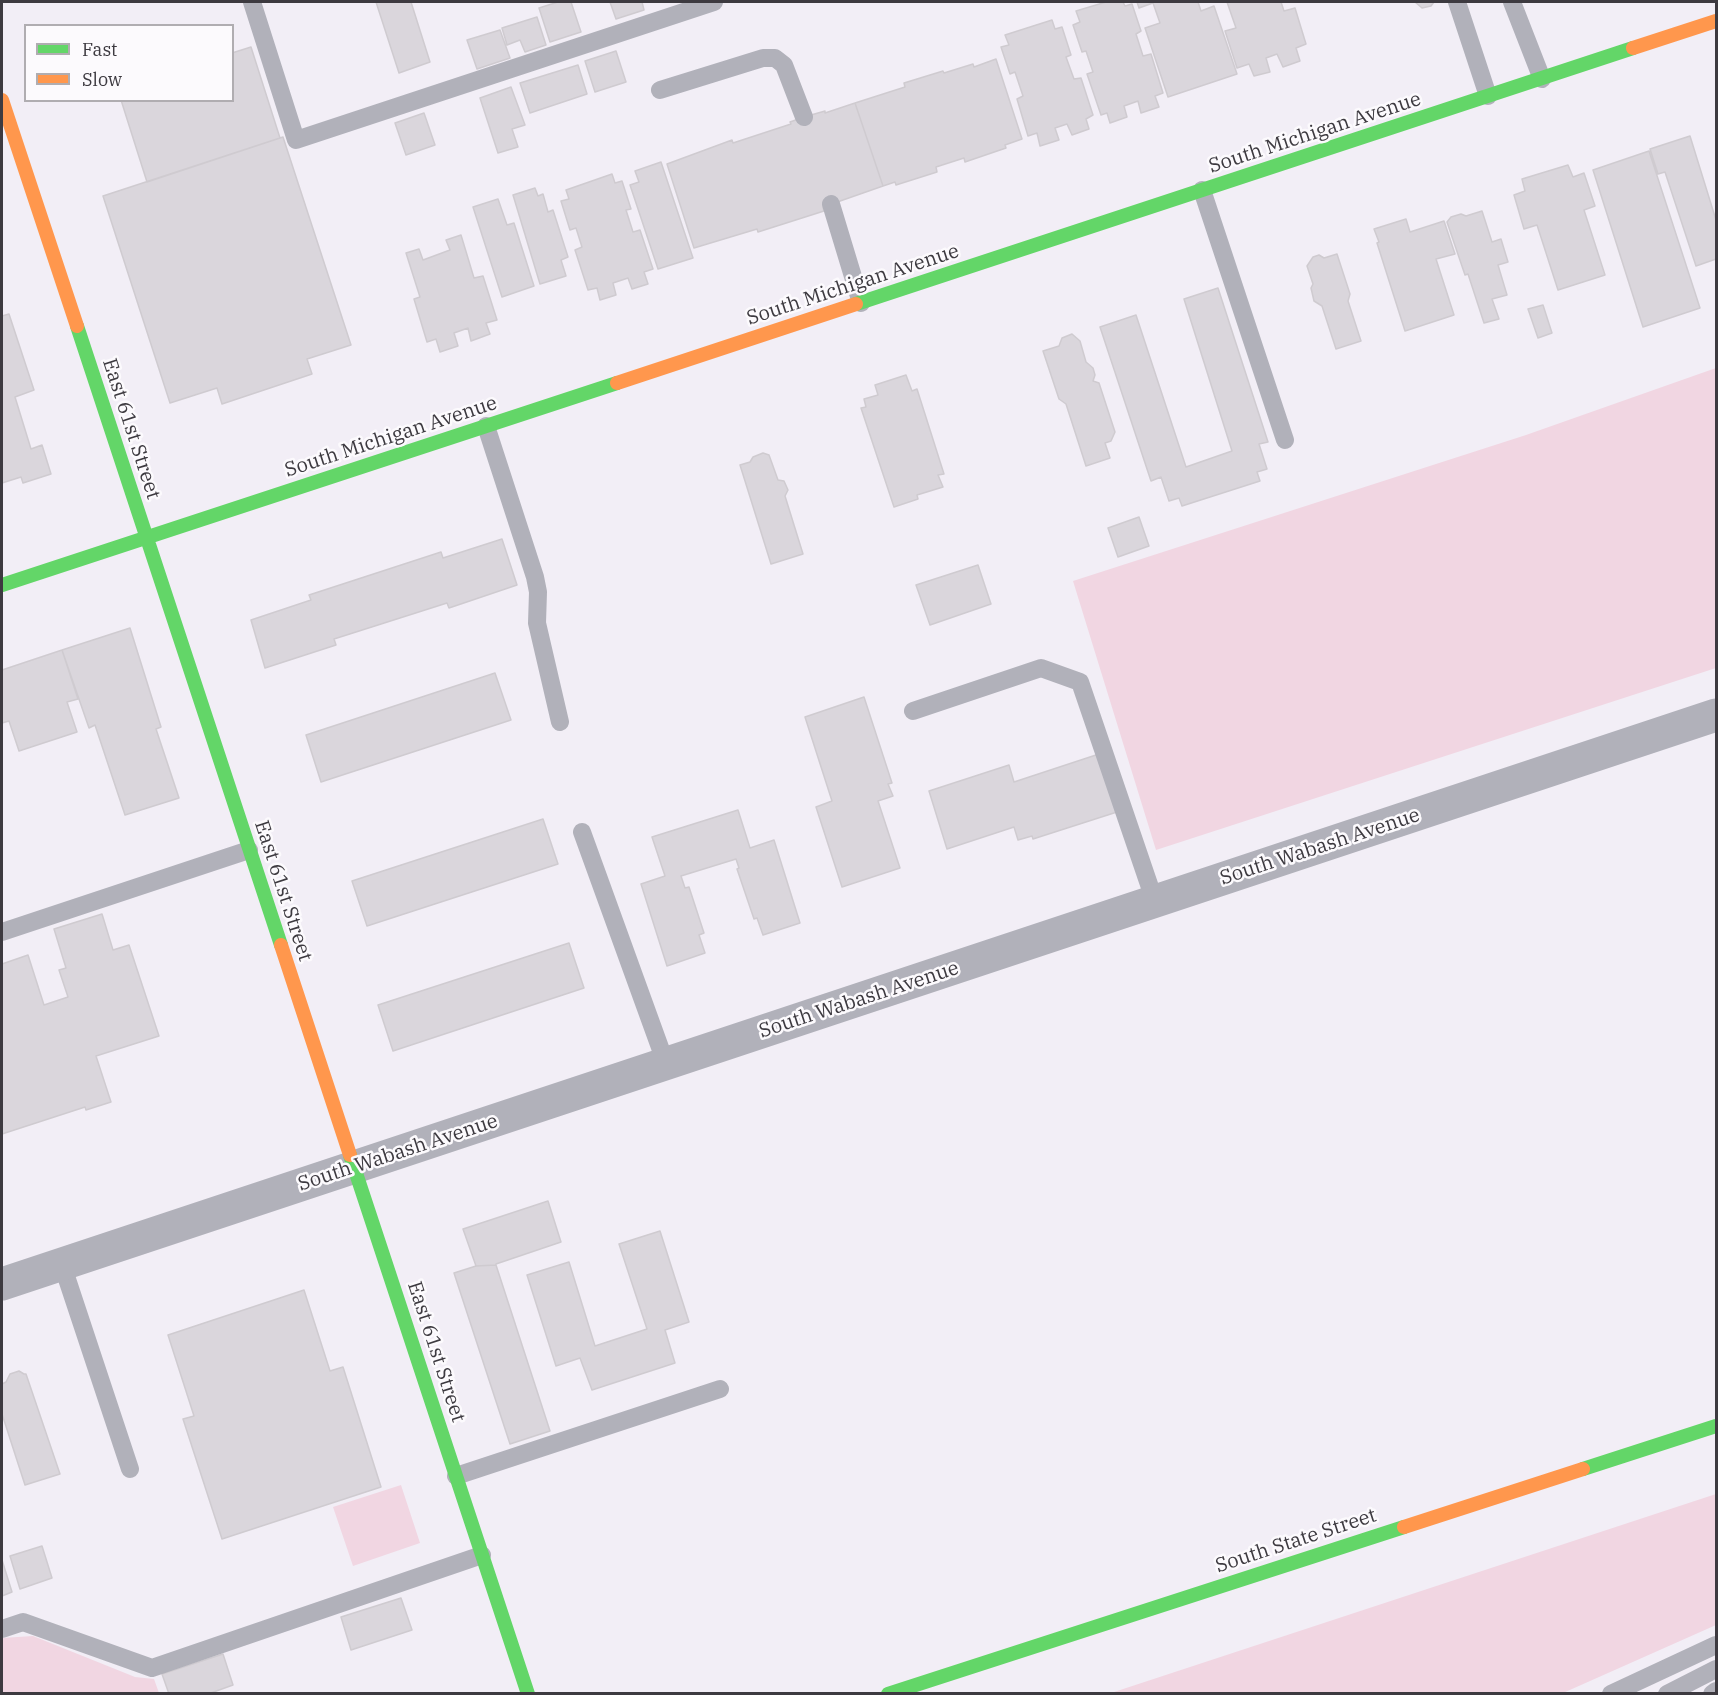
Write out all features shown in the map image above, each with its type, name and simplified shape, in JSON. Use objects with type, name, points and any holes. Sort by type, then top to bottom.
[{"type":"street","name":"South Michigan Avenue","points":[[2,585],[1716,21]]},
{"type":"street","name":"East 61st Street","points":[[2,104],[528,1694]]},
{"type":"street","name":"South Wabash Avenue","points":[[2,1284],[1716,715]]},
{"type":"street","name":"South State Street","points":[[888,1694],[1716,1426]]},
{"type":"lane","points":[[252,2],[296,140],[714,2]]},
{"type":"lane","points":[[1457,2],[1488,96]]},
{"type":"lane","points":[[1512,2],[1542,79]]},
{"type":"lane","points":[[660,90],[763,58],[775,58],[784,65],[804,117]]},
{"type":"lane","points":[[1202,190],[1285,440]]},
{"type":"lane","points":[[831,204],[861,303]]},
{"type":"lane","points":[[486,426],[535,577],[538,591],[537,623],[560,722]]},
{"type":"lane","points":[[912,711],[1041,668],[1080,682],[1155,902]]},
{"type":"lane","points":[[582,832],[666,1064]]},
{"type":"lane","points":[[2,932],[249,850]]},
{"type":"lane","points":[[62,1264],[130,1469]]},
{"type":"lane","points":[[456,1476],[720,1389]]},
{"type":"lane","points":[[2,1629],[23,1622],[152,1668],[482,1555]]},
{"type":"lane","points":[[1611,1694],[1716,1645]]},
{"type":"lane","points":[[1667,1694],[1716,1669]]},
{"type":"lane","points":[[1712,1694],[1716,1691]]},
{"type":"shaded area","points":[[1716,368],[1716,668],[1156,850],[1073,581],[1526,435]]},
{"type":"shaded area","points":[[401,1485],[420,1543],[353,1566],[333,1507]]},
{"type":"shaded area","points":[[1716,1494],[1716,1625],[1563,1693],[1111,1693]]},
{"type":"shaded area","points":[[33,1636],[135,1677],[154,1679],[159,1693],[2,1693],[2,1638]]},
{"type":"building","points":[[376,2],[411,2],[430,62],[399,73]]},
{"type":"building","points":[[558,2],[571,2],[581,32],[550,42],[539,8]]},
{"type":"building","points":[[610,2],[642,2],[644,10],[616,19]]},
{"type":"building","points":[[1106,2],[1123,2],[1125,6],[1132,4],[1141,31],[1136,34],[1143,56],[1151,54],[1163,93],[1155,96],[1159,107],[1141,113],[1138,101],[1124,106],[1127,117],[1110,123],[1107,113],[1101,115],[1087,74],[1093,72],[1086,51],[1082,52],[1073,25],[1080,22],[1076,11]]},
{"type":"building","points":[[1137,2],[1198,2],[1201,11],[1214,6],[1237,74],[1168,97],[1145,28],[1160,23],[1153,3],[1139,8]]},
{"type":"building","points":[[1227,2],[1281,2],[1284,11],[1295,8],[1306,44],[1296,48],[1300,61],[1283,67],[1277,54],[1266,58],[1270,72],[1254,76],[1249,64],[1237,68],[1225,31],[1236,28]]},
{"type":"building","points":[[1415,2],[1434,2],[1431,6],[1422,8]]},
{"type":"building","points":[[537,17],[546,45],[525,52],[520,40],[507,45],[502,28]]},
{"type":"building","points":[[1052,20],[1055,29],[1062,27],[1071,55],[1066,57],[1074,79],[1081,78],[1093,115],[1086,119],[1089,129],[1072,135],[1067,124],[1055,128],[1059,140],[1040,146],[1037,133],[1028,136],[1017,99],[1023,96],[1015,72],[1010,74],[1001,47],[1009,45],[1005,35]]},
{"type":"building","points":[[500,30],[510,58],[477,69],[467,40]]},
{"type":"building","points":[[251,47],[280,138],[147,182],[122,102],[234,102],[234,52]]},
{"type":"building","points":[[616,51],[626,82],[595,92],[585,61]]},
{"type":"building","points":[[996,59],[1022,139],[1005,145],[1006,148],[965,162],[964,158],[936,167],[937,172],[896,185],[895,182],[883,186],[855,103],[905,87],[904,83],[973,64],[974,67]]},
{"type":"building","points":[[578,65],[587,94],[530,113],[520,83]]},
{"type":"building","points":[[511,87],[525,125],[512,129],[518,147],[498,153],[480,98]]},
{"type":"building","points":[[855,103],[883,186],[823,207],[824,211],[758,232],[757,229],[694,248],[667,164],[732,140],[733,143],[791,124],[790,122],[804,117]]},
{"type":"building","points":[[424,113],[435,145],[406,155],[395,123]]},
{"type":"building","points":[[1690,136],[1716,220],[1716,259],[1696,266],[1665,172],[1658,174],[1650,149]]},
{"type":"building","points":[[283,137],[351,345],[307,359],[312,374],[222,404],[217,388],[170,403],[103,196]]},
{"type":"building","points":[[1649,151],[1700,308],[1643,327],[1593,170]]},
{"type":"building","points":[[661,162],[693,258],[658,269],[630,185],[639,182],[635,171]]},
{"type":"building","points":[[1568,165],[1573,177],[1584,173],[1595,206],[1584,210],[1605,275],[1558,290],[1537,225],[1524,229],[1514,195],[1525,191],[1522,179]]},
{"type":"building","points":[[612,174],[615,183],[622,181],[631,209],[626,210],[633,232],[640,230],[653,269],[644,272],[648,284],[632,289],[628,278],[613,283],[616,295],[600,300],[597,288],[588,290],[575,250],[582,247],[576,228],[570,230],[561,201],[569,199],[566,190]]},
{"type":"building","points":[[535,188],[538,196],[543,194],[548,212],[553,210],[568,257],[561,260],[566,276],[540,284],[513,195]]},
{"type":"building","points":[[498,199],[507,225],[514,223],[534,286],[502,297],[473,207]]},
{"type":"building","points":[[1482,211],[1492,242],[1501,239],[1508,262],[1498,265],[1507,295],[1492,299],[1499,319],[1484,323],[1468,274],[1465,275],[1447,222],[1451,217],[1461,214],[1466,216]]},
{"type":"building","points":[[1406,219],[1410,232],[1444,221],[1455,254],[1436,259],[1454,315],[1405,331],[1374,229]]},
{"type":"building","points":[[461,235],[474,278],[483,276],[497,320],[486,323],[490,334],[471,341],[468,328],[454,333],[458,346],[440,352],[436,339],[427,342],[414,299],[420,297],[406,253],[419,249],[423,260],[450,250],[446,240]]},
{"type":"building","points":[[1337,254],[1350,294],[1348,301],[1361,341],[1336,349],[1322,306],[1314,301],[1311,288],[1313,284],[1307,266],[1313,257],[1319,255],[1324,258]]},
{"type":"building","points":[[1218,288],[1268,442],[1259,444],[1267,469],[1257,472],[1260,481],[1182,506],[1179,498],[1169,501],[1161,477],[1151,481],[1100,327],[1136,315],[1186,467],[1232,451],[1184,299]]},
{"type":"building","points":[[1543,305],[1552,333],[1538,338],[1528,309]]},
{"type":"building","points":[[9,314],[34,390],[15,397],[31,449],[42,445],[51,474],[23,483],[21,477],[2,483],[2,316]]},
{"type":"building","points":[[1072,334],[1080,341],[1086,362],[1093,368],[1095,375],[1093,381],[1099,383],[1115,432],[1111,441],[1105,443],[1110,458],[1086,466],[1066,404],[1059,399],[1043,351],[1059,346],[1062,338]]},
{"type":"building","points":[[906,375],[912,391],[917,389],[944,474],[938,475],[943,487],[917,495],[918,499],[894,507],[861,408],[866,407],[864,399],[878,395],[875,385]]},
{"type":"building","points":[[763,453],[769,455],[778,480],[784,481],[788,490],[785,496],[803,554],[771,564],[740,465],[750,462],[753,457]]},
{"type":"building","points":[[1139,517],[1149,546],[1118,557],[1108,528]]},
{"type":"building","points":[[502,539],[517,585],[449,608],[447,603],[334,639],[336,645],[265,668],[251,620],[311,600],[309,595],[441,552],[443,558]]},
{"type":"building","points":[[978,565],[991,604],[930,625],[916,585]]},
{"type":"building","points":[[130,628],[161,727],[156,729],[179,798],[125,815],[95,725],[89,728],[62,650]]},
{"type":"building","points":[[62,650],[78,699],[67,702],[77,732],[19,751],[9,721],[2,723],[2,670]]},
{"type":"building","points":[[495,673],[511,720],[321,782],[306,735]]},
{"type":"building","points":[[864,697],[892,783],[888,784],[893,796],[878,801],[900,868],[842,887],[816,807],[832,801],[805,717]]},
{"type":"building","points":[[1099,754],[1117,812],[1033,839],[1032,836],[1018,840],[1014,827],[947,849],[929,791],[1009,765],[1014,782]]},
{"type":"building","points":[[738,810],[750,848],[774,840],[800,923],[763,935],[757,918],[754,919],[737,869],[739,868],[736,859],[681,876],[685,888],[689,887],[704,933],[699,935],[705,953],[667,966],[641,884],[665,876],[652,837]]},
{"type":"building","points":[[543,819],[558,864],[367,926],[352,881]]},
{"type":"building","points":[[102,914],[113,950],[129,945],[159,1036],[96,1056],[111,1102],[86,1110],[85,1107],[2,1134],[2,964],[28,955],[44,1005],[68,997],[59,970],[66,968],[54,929]]},
{"type":"building","points":[[569,943],[584,988],[393,1051],[378,1005]]},
{"type":"building","points":[[548,1201],[561,1242],[496,1265],[476,1266],[463,1229]]},
{"type":"building","points":[[660,1231],[689,1322],[665,1330],[675,1363],[592,1390],[580,1358],[556,1366],[527,1275],[569,1262],[595,1346],[647,1329],[619,1244]]},
{"type":"building","points":[[496,1265],[550,1431],[510,1444],[454,1273],[476,1266]]},
{"type":"building","points":[[304,1290],[330,1371],[343,1367],[381,1487],[222,1539],[183,1419],[194,1416],[168,1335]]},
{"type":"building","points":[[19,1371],[26,1374],[60,1474],[25,1485],[2,1414],[2,1384],[6,1382],[10,1374]]},
{"type":"building","points":[[42,1546],[52,1578],[20,1589],[10,1556]]},
{"type":"building","points":[[2,1560],[12,1592],[2,1596]]},
{"type":"building","points":[[401,1598],[412,1630],[351,1650],[341,1617]]},
{"type":"building","points":[[223,1654],[233,1685],[208,1694],[169,1694],[162,1674]]},
{"type":"traffic: fast","points":[[856,304],[1633,48]]},
{"type":"traffic: fast","points":[[77,326],[281,945]]},
{"type":"traffic: fast","points":[[2,585],[617,383]]},
{"type":"traffic: fast","points":[[350,1155],[528,1694]]},
{"type":"traffic: fast","points":[[1583,1469],[1716,1426]]},
{"type":"traffic: fast","points":[[888,1694],[1404,1527]]},
{"type":"traffic: slow","points":[[1633,48],[1716,21]]},
{"type":"traffic: slow","points":[[2,100],[77,326]]},
{"type":"traffic: slow","points":[[617,383],[856,304]]},
{"type":"traffic: slow","points":[[281,945],[350,1155]]},
{"type":"traffic: slow","points":[[1404,1527],[1583,1469]]}]
